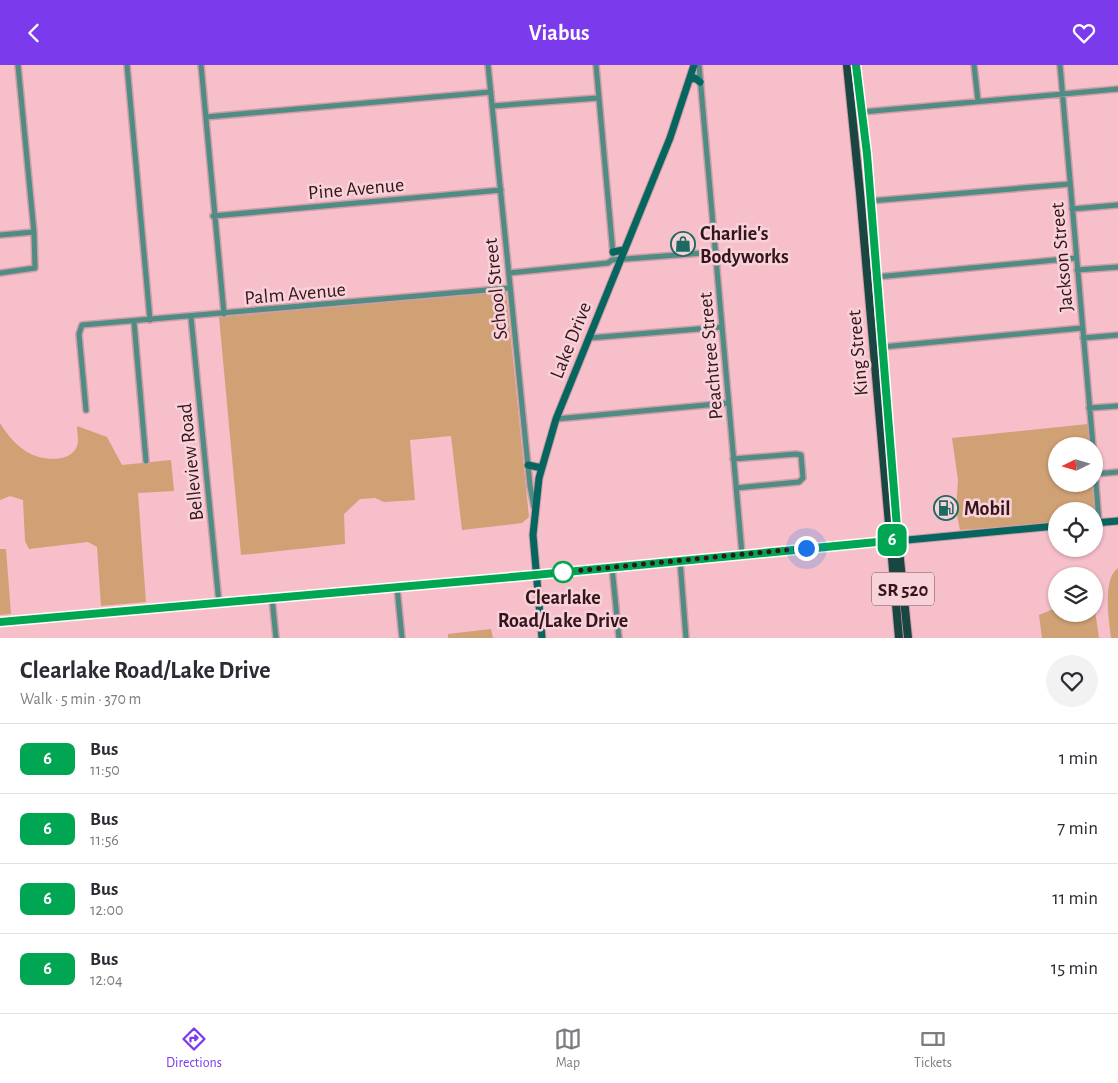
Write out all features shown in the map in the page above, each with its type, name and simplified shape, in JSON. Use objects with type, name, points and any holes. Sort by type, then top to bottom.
[{"type":"main road","name":"Lake Drive","points":[[542,638],[533,535],[534,509],[542,468],[556,419],[589,338],[616,260],[623,250],[670,138],[694,65]]},
{"type":"main road","name":"King Street","points":[[856,65],[862,112],[908,638]]},
{"type":"main road","points":[[847,69],[851,77],[856,106],[862,112]]},
{"type":"main road","name":"King Street","points":[[847,69],[860,194],[899,638]]},
{"type":"main road","points":[[689,80],[695,78],[700,82]]},
{"type":"main road","points":[[860,194],[864,195],[871,273],[876,277]]},
{"type":"main road","points":[[612,252],[623,250]]},
{"type":"main road","points":[[867,277],[872,285],[879,358],[884,362]]},
{"type":"main road","points":[[528,465],[542,468]]},
{"type":"main road","points":[[1103,522],[1118,521]]},
{"type":"main road","points":[[0,622],[535,575],[742,554],[1048,527]]},
{"type":"street","points":[[0,273],[35,268],[34,232],[18,65]]},
{"type":"street","points":[[127,65],[150,320]]},
{"type":"street","points":[[201,65],[213,216],[224,314]]},
{"type":"street","name":"School Street","points":[[488,65],[494,106],[510,288],[534,509]]},
{"type":"street","points":[[596,65],[612,252],[616,260]]},
{"type":"street","name":"Peachtree Street","points":[[698,65],[742,554]]},
{"type":"street","points":[[974,65],[978,101]]},
{"type":"street","name":"Jackson Street","points":[[1060,65],[1092,437]]},
{"type":"street","points":[[862,112],[1118,89]]},
{"type":"street","points":[[206,117],[491,92]]},
{"type":"street","points":[[494,106],[598,97]]},
{"type":"street","points":[[870,201],[1070,184]]},
{"type":"street","name":"Pine Avenue","points":[[213,216],[501,190]]},
{"type":"street","points":[[1072,209],[1118,205]]},
{"type":"street","points":[[0,235],[34,232]]},
{"type":"street","points":[[509,273],[608,263],[616,260],[716,252]]},
{"type":"street","points":[[876,277],[1076,258]]},
{"type":"street","points":[[1077,270],[1118,267]]},
{"type":"street","name":"Palm Avenue","points":[[86,410],[79,334],[82,325],[510,288]]},
{"type":"street","name":"Belleview Road","points":[[190,317],[219,603]]},
{"type":"street","points":[[134,322],[146,461]]},
{"type":"street","points":[[589,338],[722,327]]},
{"type":"street","points":[[882,347],[1082,328]]},
{"type":"street","points":[[1083,337],[1118,335]]},
{"type":"street","points":[[556,419],[728,403]]},
{"type":"street","points":[[1089,408],[1118,406]]},
{"type":"street","points":[[733,459],[796,454],[801,455],[804,470],[803,478],[799,482],[736,488]]},
{"type":"street","points":[[1103,473],[1118,472]]},
{"type":"street","points":[[680,561],[686,638]]},
{"type":"street","points":[[612,567],[619,638]]},
{"type":"street","points":[[397,587],[402,638]]},
{"type":"street","points":[[272,598],[276,638]]},
{"type":"shaded area","points":[[506,291],[529,517],[522,523],[462,530],[451,436],[410,440],[415,500],[384,502],[375,498],[360,499],[344,514],[345,544],[241,555],[219,317]]},
{"type":"shaded area","points":[[0,423],[17,445],[31,454],[44,458],[59,459],[71,454],[76,449],[78,442],[77,426],[107,437],[122,465],[171,460],[174,491],[138,493],[146,602],[101,606],[97,547],[88,542],[29,549],[25,541],[23,500],[10,496],[0,500]]},
{"type":"shaded area","points":[[1088,424],[1089,437],[1048,437],[1048,493],[1094,493],[1094,502],[1048,502],[1048,524],[960,530],[956,510],[958,480],[952,438]]},
{"type":"shaded area","points":[[0,549],[6,549],[11,614],[0,615]]},
{"type":"shaded area","points":[[1118,568],[1118,638],[1111,638],[1108,591],[1113,573]]},
{"type":"shaded area","points":[[1048,611],[1048,622],[1097,622],[1099,638],[1042,638],[1039,615]]},
{"type":"shaded area","points":[[491,629],[493,638],[448,638],[448,634]]},
{"type":"bus line","name":"6","points":[[0,622],[535,575],[898,540],[867,154],[856,65]]},
{"type":"place","name":"Charlie's Bodyworks","points":[[683,244]]},
{"type":"place","name":"Mobil","points":[[946,508]]},
{"type":"place","name":"Clearlake Road/Lake Drive","points":[[563,572]]},
{"type":"route","points":[[563,572],[554,573],[806,548]]}]
